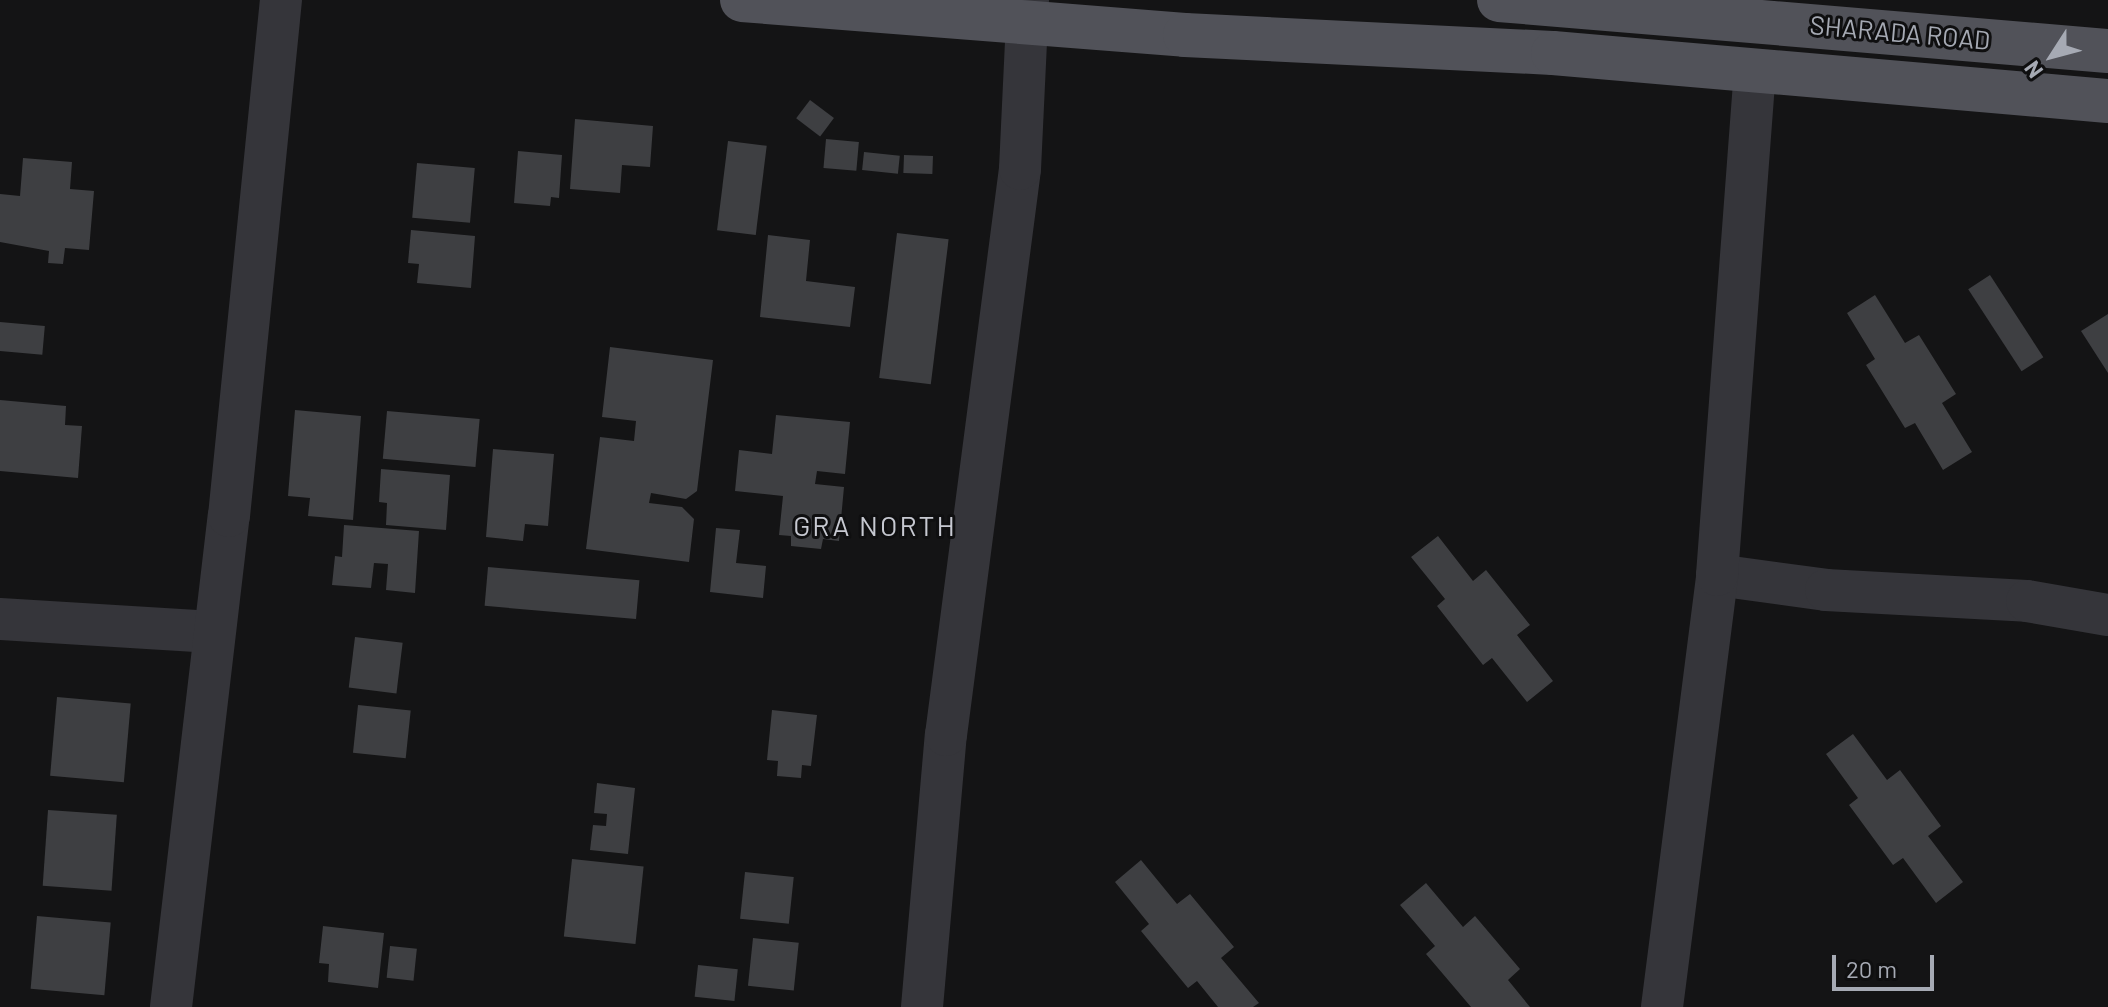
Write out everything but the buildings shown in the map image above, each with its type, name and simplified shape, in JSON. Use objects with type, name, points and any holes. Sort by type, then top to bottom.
[{"type":"main road","points":[[742,0],[1027,11],[1693,64],[2108,101]]},
{"type":"main road","name":"SHARADA ROAD","points":[[1499,0],[1694,15],[1764,10],[2108,51]]},
{"type":"main road","points":[[1693,64],[1694,15]]},
{"type":"street","points":[[171,1007],[229,516],[281,0]]},
{"type":"street","points":[[922,1007],[946,735],[1020,169],[1027,11]]},
{"type":"street","points":[[1662,1007],[1717,575],[1755,70]]},
{"type":"street","points":[[1717,575],[1826,590],[2027,601],[2108,615]]},
{"type":"street","points":[[0,619],[213,632]]},
{"type":"district","name":"GRA NORTH","points":[[875,525]]}]
